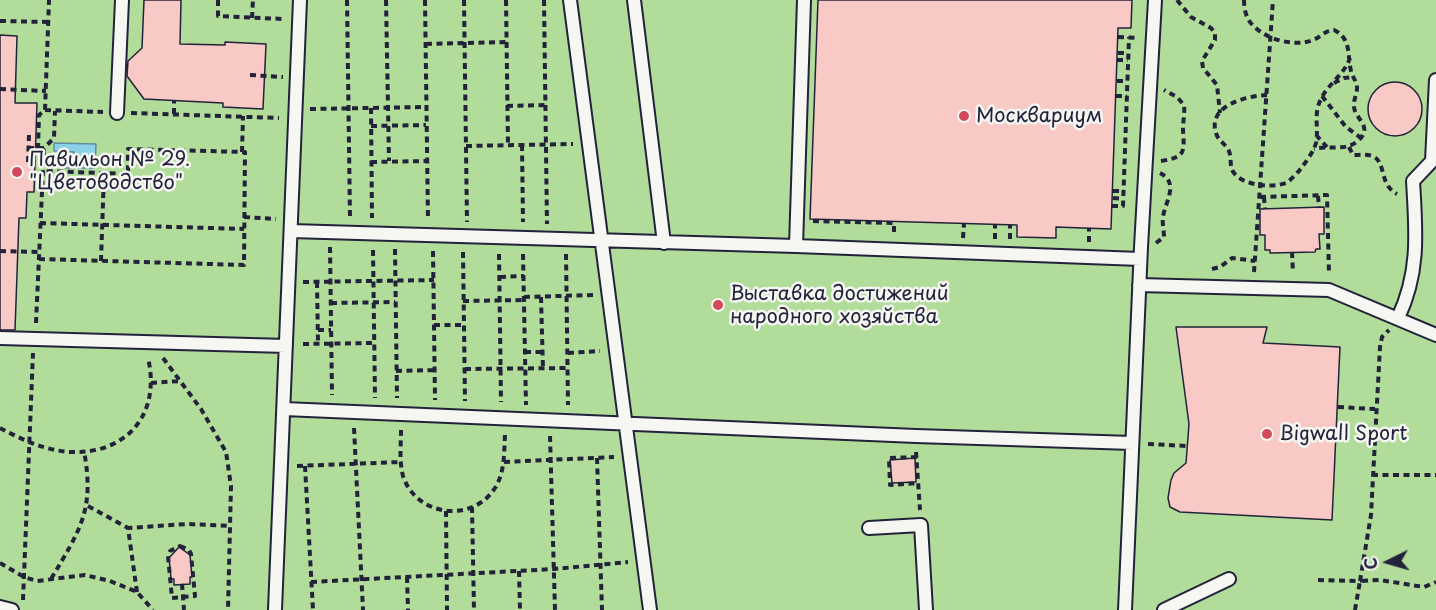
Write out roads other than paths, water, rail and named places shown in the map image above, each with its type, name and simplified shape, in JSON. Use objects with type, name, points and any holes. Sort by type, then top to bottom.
[{"type":"lane","points":[[117,112],[122,0]]},
{"type":"lane","points":[[276,610],[300,0]]},
{"type":"lane","points":[[570,0],[650,610]]},
{"type":"lane","points":[[634,0],[664,243]]},
{"type":"lane","points":[[796,246],[804,0]]},
{"type":"lane","points":[[1125,610],[1140,259],[1155,0]]},
{"type":"lane","points":[[1398,318],[1413,278],[1416,247],[1413,181],[1432,161],[1436,80]]},
{"type":"lane","points":[[291,231],[1140,259]]},
{"type":"lane","points":[[1139,285],[1329,290],[1436,335]]},
{"type":"lane","points":[[0,338],[286,345]]},
{"type":"lane","points":[[284,409],[1132,443]]},
{"type":"lane","points":[[869,528],[921,525],[926,610]]},
{"type":"lane","points":[[1164,610],[1229,579]]},
{"type":"lane","points":[[0,607],[12,610]]},
{"type":"water","points":[[54,143],[96,144],[95,168],[65,168],[66,154],[74,154],[74,152],[54,151]]},
{"type":"place","name":"Москвариум","points":[[964,116]]},
{"type":"place","name":"Павильон № 29. \"Цветоводство\"","points":[[17,172]]},
{"type":"place","name":"Выставка достижений народного хозяйства","points":[[718,305]]},
{"type":"place","name":"Bigwall Sport","points":[[1267,434]]}]
